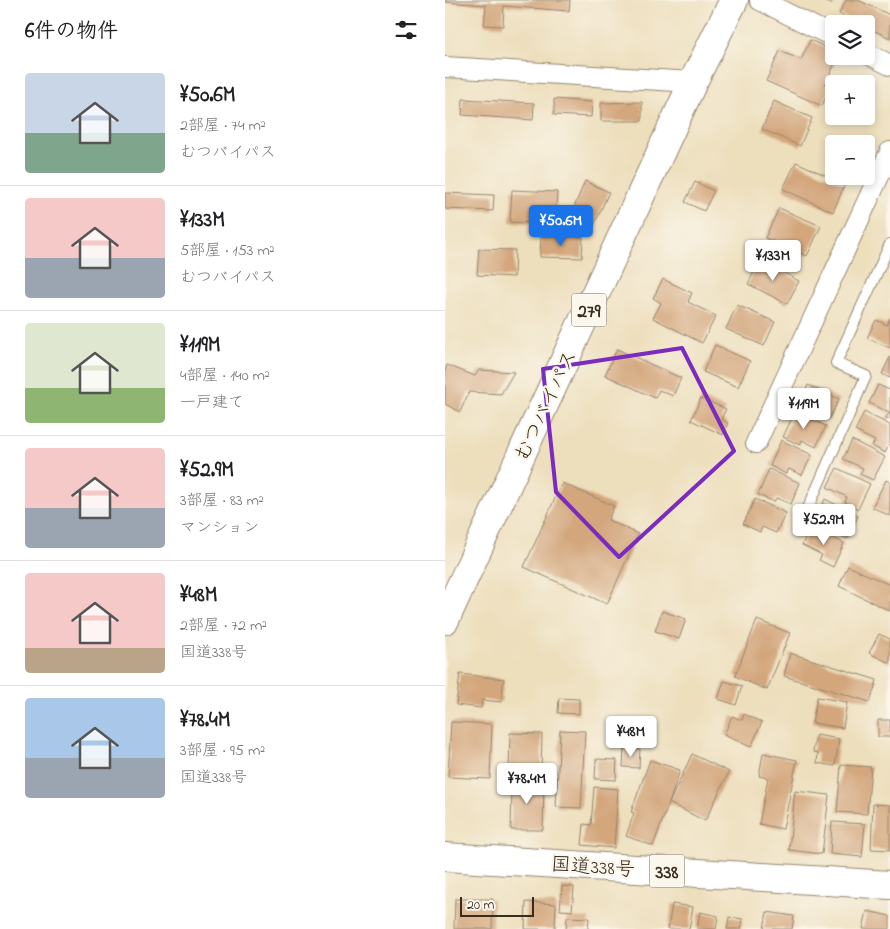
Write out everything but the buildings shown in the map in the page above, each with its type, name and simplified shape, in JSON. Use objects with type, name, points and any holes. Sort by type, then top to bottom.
[{"type":"highway","name":"むつバイパス","points":[[445,620],[693,82],[734,0]]},
{"type":"highway","name":"国道338号","points":[[445,857],[890,885]]},
{"type":"street","points":[[760,0],[825,32]]},
{"type":"street","points":[[875,58],[890,65]]},
{"type":"street","points":[[445,67],[693,82]]},
{"type":"street","points":[[756,443],[890,152]]},
{"type":"lane","points":[[798,531],[866,376],[836,363],[890,244]]},
{"type":"highlighted area","points":[[682,348],[734,451],[619,557],[556,492],[543,369]]}]
